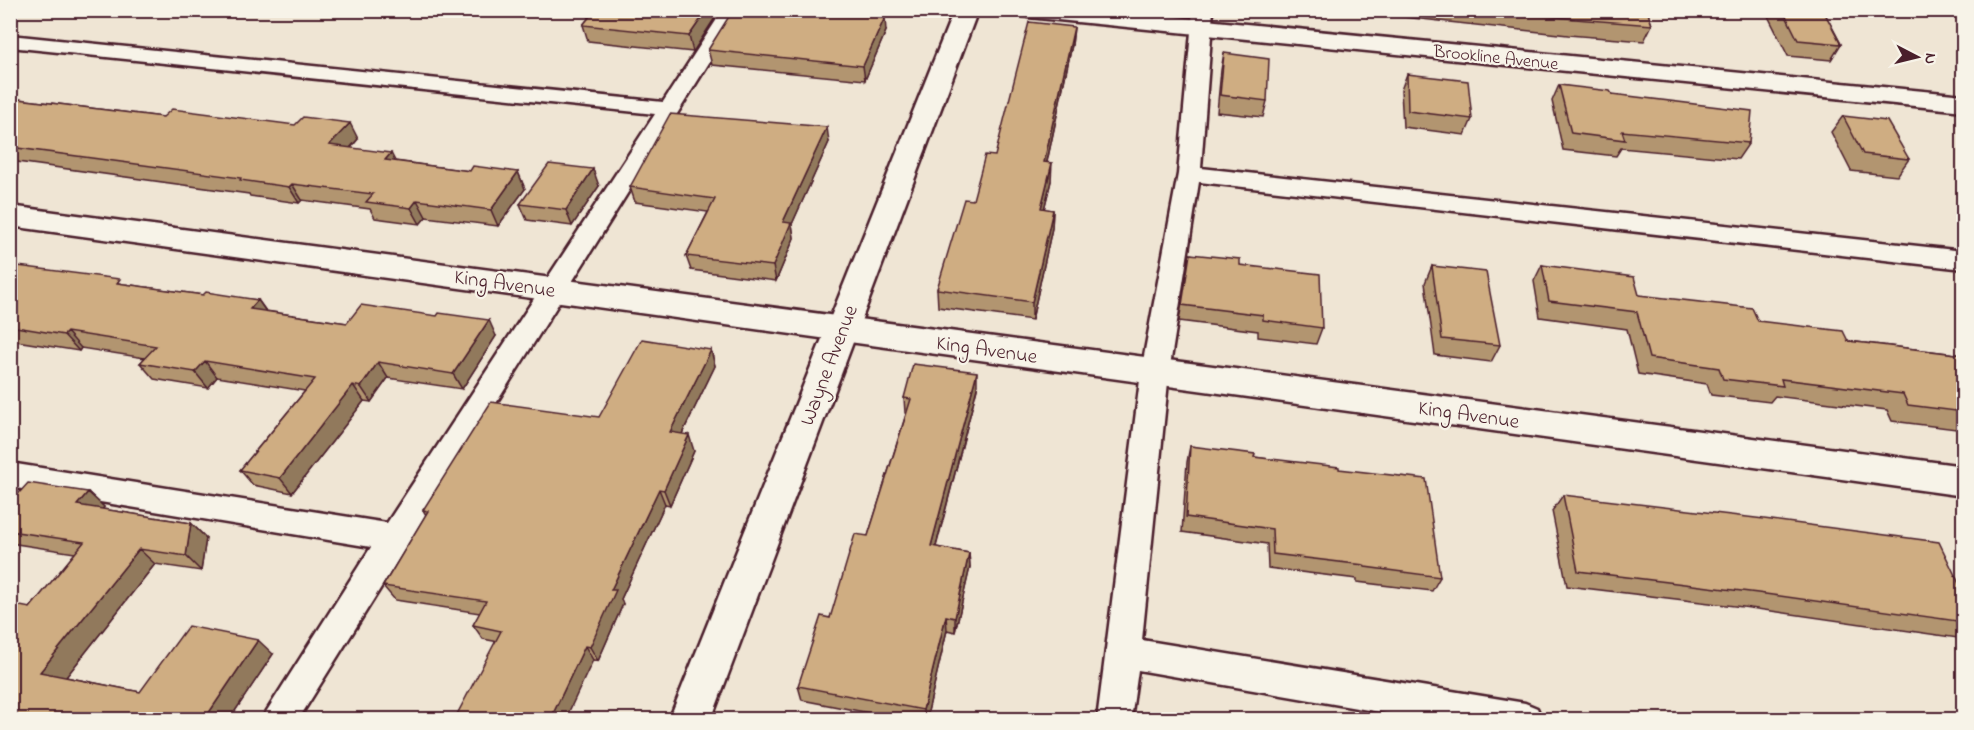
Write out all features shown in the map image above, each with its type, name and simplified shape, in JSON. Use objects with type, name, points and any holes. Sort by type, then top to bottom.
[{"type":"street","name":"Wayne Avenue","points":[[690,720],[966,10]]},
{"type":"street","name":"Brookline Avenue","points":[[1028,10],[1202,19],[1964,103]]},
{"type":"street","name":"King Avenue","points":[[10,216],[1964,481]]},
{"type":"lane","points":[[278,720],[556,290],[733,10]]},
{"type":"lane","points":[[1114,720],[1124,652],[1155,372],[1189,174],[1202,19]]},
{"type":"lane","points":[[10,41],[670,110]]},
{"type":"lane","points":[[1189,174],[1964,260]]},
{"type":"lane","points":[[10,475],[396,538]]},
{"type":"lane","points":[[1124,652],[1525,720]]},
{"type":"building","points":[[595,10],[707,10],[689,36],[583,25]]},
{"type":"building","points":[[733,10],[817,10],[885,17],[863,66],[708,50]]},
{"type":"building","points":[[1494,10],[1647,10],[1652,25],[1575,19]]},
{"type":"building","points":[[1783,10],[1823,10],[1841,44],[1798,40]]},
{"type":"building","points":[[1029,22],[1074,27],[1044,162],[1052,163],[1041,208],[1053,210],[1032,302],[937,289],[964,199],[973,200],[985,155],[995,156]]},
{"type":"building","points":[[1224,53],[1269,59],[1267,101],[1220,95]]},
{"type":"building","points":[[1407,74],[1468,81],[1472,119],[1408,111]]},
{"type":"building","points":[[1559,85],[1610,91],[1612,94],[1752,111],[1749,143],[1622,131],[1625,140],[1571,133]]},
{"type":"building","points":[[10,98],[163,117],[172,109],[295,125],[303,117],[350,123],[329,145],[391,153],[385,160],[470,171],[473,166],[518,172],[491,210],[417,200],[411,208],[366,202],[373,194],[292,184],[289,187],[240,180],[241,178],[10,147]]},
{"type":"building","points":[[670,114],[827,127],[783,222],[791,223],[773,266],[686,256],[715,199],[630,187]]},
{"type":"building","points":[[1843,116],[1887,121],[1909,159],[1863,154]]},
{"type":"building","points":[[549,164],[593,169],[566,210],[520,204]]},
{"type":"building","points":[[1190,254],[1240,259],[1240,265],[1320,274],[1322,328],[1263,320],[1263,315],[1182,305]]},
{"type":"building","points":[[10,265],[120,279],[117,283],[258,300],[250,309],[347,323],[361,305],[437,316],[439,313],[489,320],[453,374],[378,362],[361,387],[353,385],[280,478],[240,470],[315,379],[205,361],[195,372],[140,363],[156,346],[10,326]]},
{"type":"building","points":[[1542,265],[1634,277],[1639,295],[1752,308],[1758,321],[1843,331],[1848,341],[1964,355],[1964,412],[1908,405],[1903,394],[1781,379],[1783,386],[1723,379],[1719,368],[1649,358],[1637,312],[1549,301]]},
{"type":"building","points":[[1432,266],[1486,272],[1500,345],[1442,339]]},
{"type":"building","points":[[642,339],[711,350],[670,432],[689,435],[664,490],[659,489],[611,590],[616,590],[590,647],[585,646],[550,720],[454,720],[501,631],[473,625],[486,601],[383,586],[428,511],[423,510],[491,402],[599,417]]},
{"type":"building","points":[[913,364],[977,372],[931,546],[969,553],[955,618],[946,616],[923,710],[798,686],[821,616],[830,618],[855,534],[868,536],[911,399],[904,398]]},
{"type":"building","points":[[1190,446],[1255,454],[1254,457],[1339,467],[1339,469],[1426,479],[1440,577],[1273,554],[1272,529],[1186,517]]},
{"type":"building","points":[[28,483],[88,492],[77,505],[191,523],[186,556],[139,549],[40,672],[140,692],[188,626],[258,640],[204,720],[10,720],[10,604],[30,608],[84,542],[10,531],[10,503]]},
{"type":"building","points":[[1563,495],[1939,542],[1964,594],[1964,622],[1578,571]]}]
